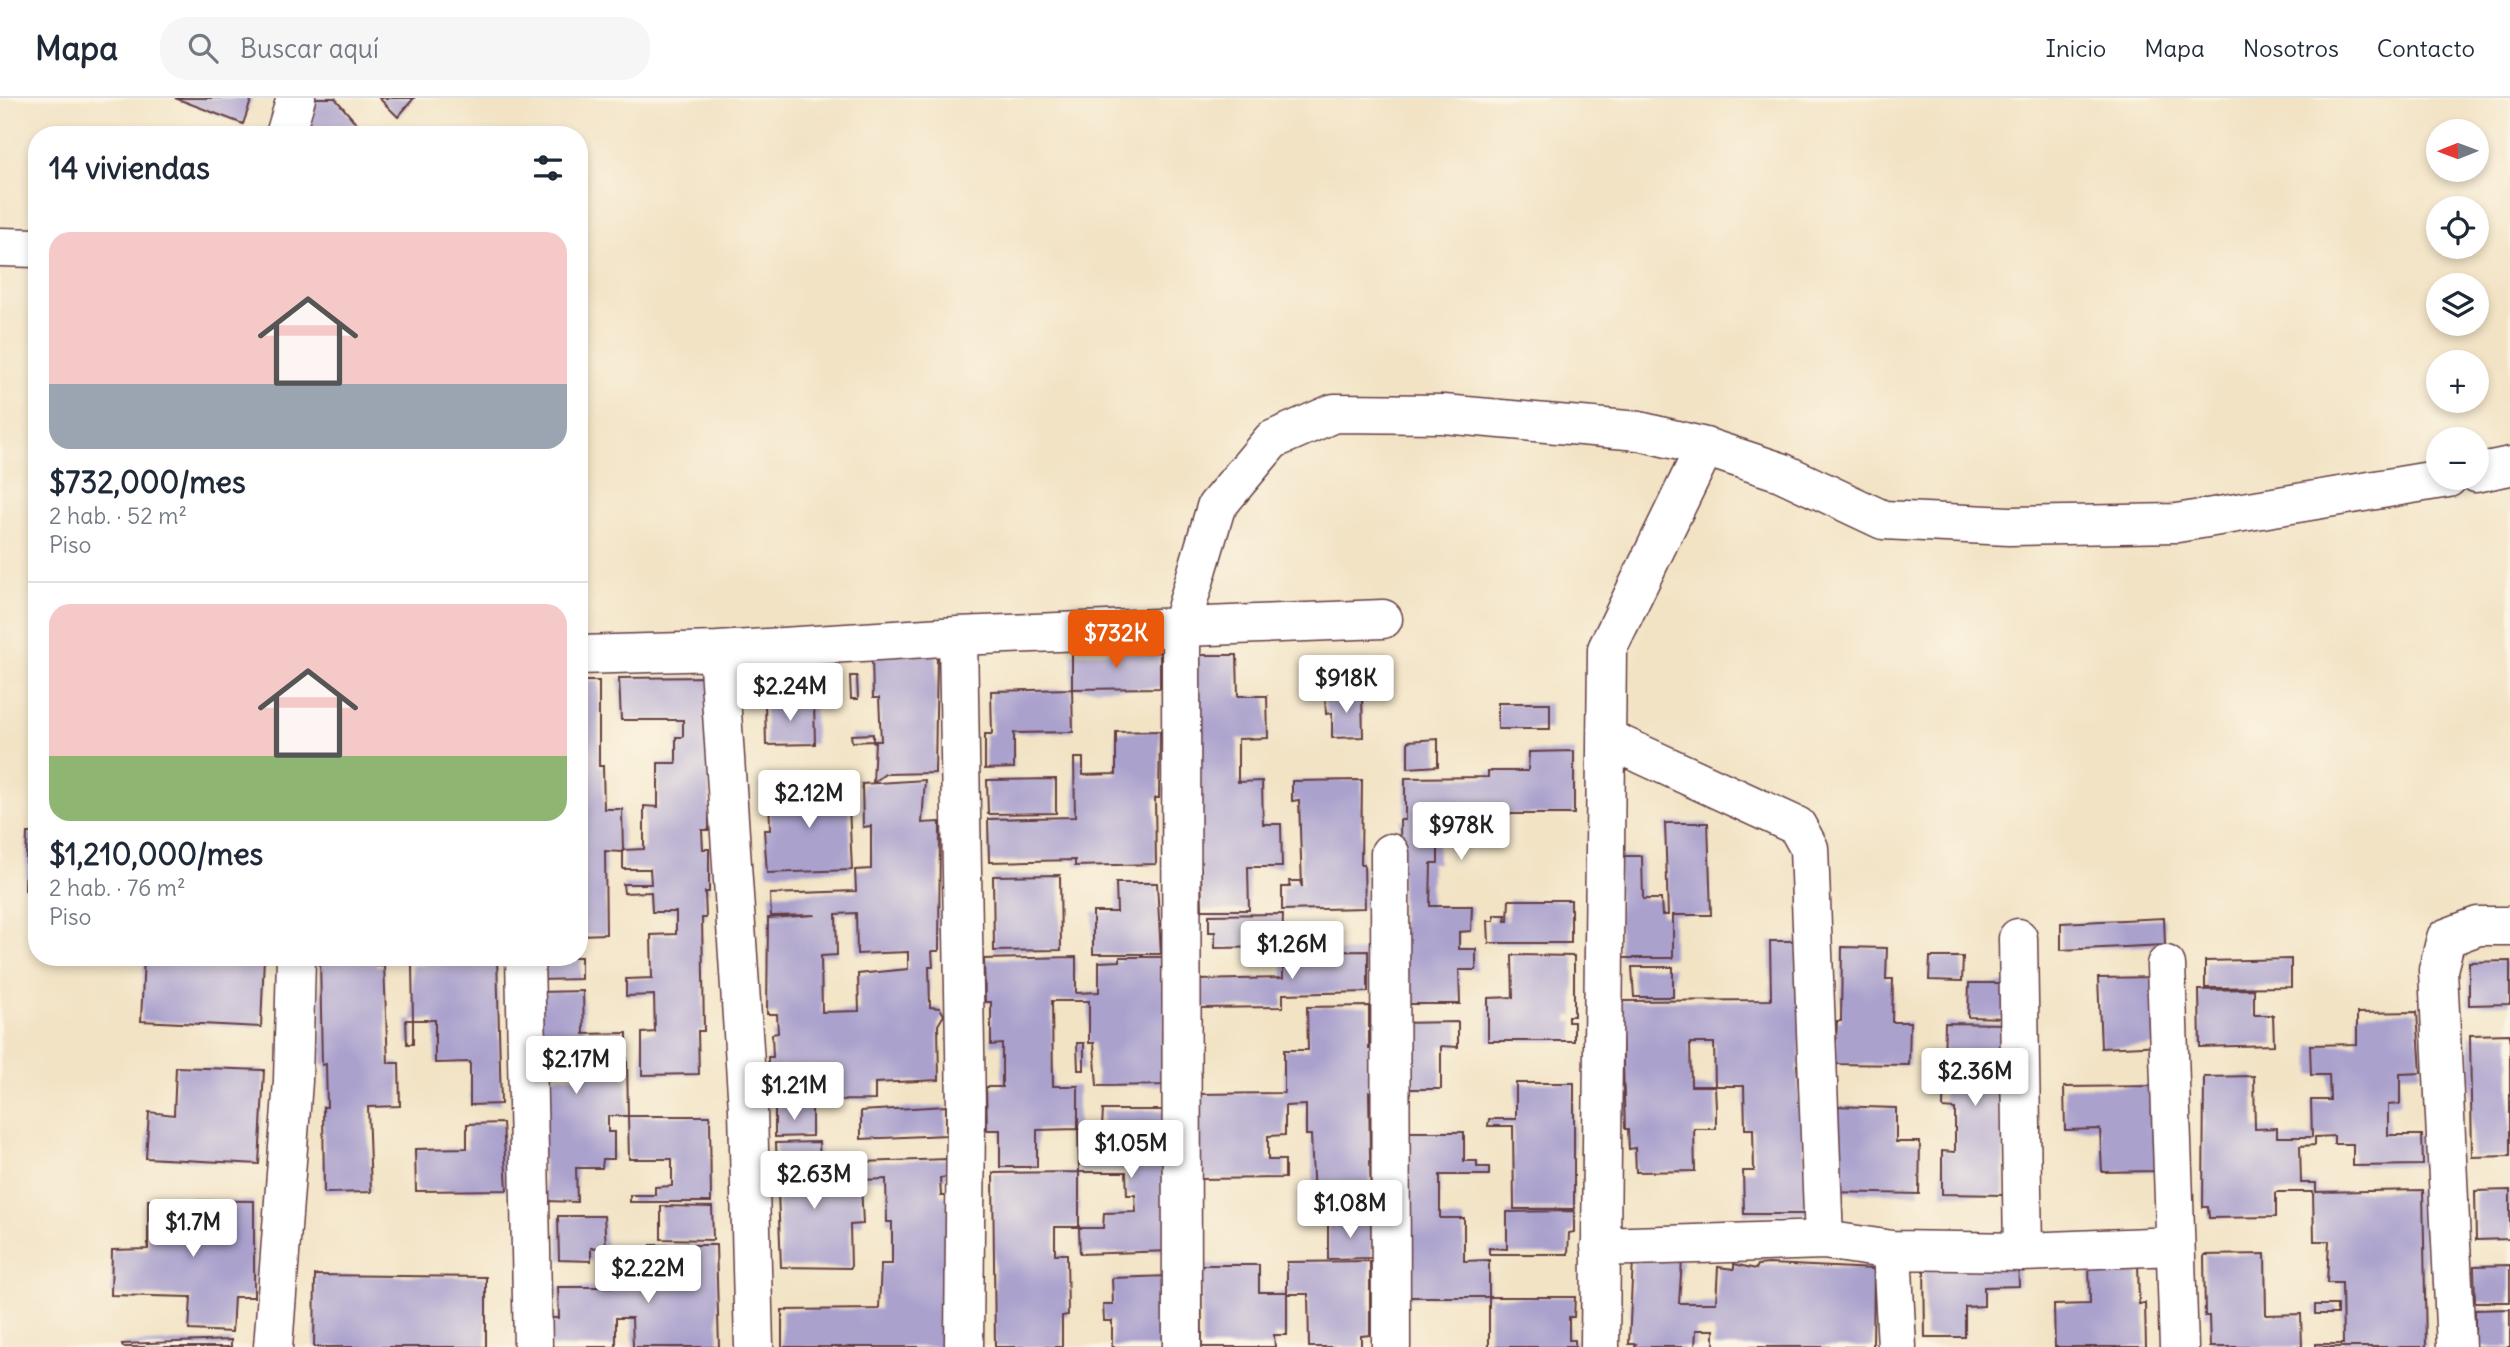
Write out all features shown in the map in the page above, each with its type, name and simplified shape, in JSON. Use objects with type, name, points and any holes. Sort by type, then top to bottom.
[{"type":"street","points":[[288,126],[296,98]]},
{"type":"street","points":[[0,247],[28,248]]},
{"type":"street","points":[[1182,1347],[1181,626],[1216,507],[1272,440],[1334,413],[1443,414],[1639,430],[1705,447],[1781,472],[1883,520],[2009,526],[2177,523],[2426,482]]},
{"type":"street","points":[[1600,1347],[1607,649],[1705,447]]},
{"type":"street","points":[[2489,470],[2510,466]]},
{"type":"street","points":[[588,655],[718,651],[958,636],[1383,619]]},
{"type":"street","points":[[958,636],[966,1108],[964,1347]]},
{"type":"street","points":[[718,651],[748,1110],[754,1347]]},
{"type":"street","points":[[1606,738],[1797,827],[1809,848],[1824,1240]]},
{"type":"street","points":[[1390,853],[1391,1347]]},
{"type":"street","points":[[2456,1347],[2438,970],[2446,938],[2478,926],[2510,926]]},
{"type":"street","points":[[2018,938],[2023,1252]]},
{"type":"street","points":[[2166,965],[2179,1347]]},
{"type":"street","points":[[273,1347],[293,1081],[296,966]]},
{"type":"street","points":[[525,966],[533,1347]]},
{"type":"street","points":[[1600,1247],[1824,1240],[1892,1250],[2023,1252],[2175,1246]]},
{"type":"street","points":[[1892,1250],[1896,1347]]},
{"type":"building","points":[[175,98],[252,98],[243,124]]},
{"type":"building","points":[[313,98],[335,98],[358,126],[305,126]]},
{"type":"building","points":[[379,98],[414,98],[398,117]]},
{"type":"building","points":[[1160,652],[1160,688],[1072,689],[1072,653]]},
{"type":"building","points":[[937,654],[935,773],[885,774],[873,783],[875,741],[881,741],[879,698],[873,698],[872,656]]},
{"type":"building","points":[[1194,655],[1237,655],[1238,696],[1267,696],[1268,738],[1238,739],[1238,782],[1262,781],[1263,824],[1281,824],[1282,867],[1248,867],[1249,910],[1202,910],[1201,867],[1197,868]]},
{"type":"building","points":[[850,676],[857,676],[858,699],[851,699]]},
{"type":"building","points":[[711,677],[709,830],[702,830],[703,849],[709,849],[709,892],[705,892],[706,918],[702,918],[704,1031],[698,1031],[699,1074],[642,1075],[642,1033],[655,1032],[654,995],[626,996],[626,979],[652,978],[651,935],[676,934],[676,912],[652,912],[651,892],[624,893],[623,884],[651,884],[650,869],[623,869],[623,852],[605,851],[606,934],[588,935],[588,681],[599,681],[599,766],[603,766],[604,809],[622,809],[623,850],[644,849],[644,806],[658,807],[658,763],[676,763],[676,737],[683,737],[683,720],[621,720],[619,678]]},
{"type":"building","points":[[1072,689],[1073,732],[1014,733],[1014,768],[985,769],[985,734],[992,734],[991,691]]},
{"type":"building","points":[[1325,695],[1362,695],[1363,737],[1332,738],[1332,713],[1326,714]]},
{"type":"building","points":[[814,701],[815,744],[766,745],[765,703]]},
{"type":"building","points":[[1498,703],[1550,703],[1550,729],[1498,729]]},
{"type":"building","points":[[1160,731],[1159,798],[1155,798],[1156,864],[1075,866],[1075,860],[989,862],[988,819],[1075,817],[1074,758],[1083,758],[1083,775],[1116,774],[1116,732]]},
{"type":"building","points":[[873,734],[873,741],[852,742],[851,735]]},
{"type":"building","points":[[1438,739],[1438,766],[1408,768],[1408,741]]},
{"type":"building","points":[[1574,751],[1574,814],[1488,814],[1488,820],[1438,821],[1438,863],[1431,863],[1430,906],[1472,906],[1471,931],[1459,932],[1459,949],[1476,949],[1476,970],[1459,970],[1460,1004],[1403,1004],[1400,820],[1405,820],[1405,778],[1488,777],[1488,771],[1528,771],[1529,752]]},
{"type":"building","points":[[1056,779],[1056,813],[988,814],[987,780]]},
{"type":"building","points":[[925,780],[922,823],[940,822],[939,951],[932,951],[933,967],[929,967],[930,1007],[940,1008],[944,1015],[938,1025],[939,1080],[875,1083],[875,1100],[769,1101],[768,1057],[773,1057],[772,1034],[778,1033],[777,1014],[767,1014],[768,918],[815,915],[771,916],[770,894],[856,891],[855,870],[871,869],[871,826],[863,827],[862,784]],"holes":[[[856,913],[857,954],[908,952],[908,969],[858,974],[859,1011],[822,1012],[821,956],[837,955],[836,914]]]},
{"type":"building","points":[[1362,780],[1361,865],[1364,865],[1365,908],[1282,910],[1282,887],[1290,887],[1289,881],[1300,881],[1302,887],[1299,800],[1292,801],[1292,781]]},
{"type":"building","points":[[848,785],[852,870],[767,873],[764,830],[770,830],[769,788]]},
{"type":"building","points":[[1665,823],[1708,823],[1711,915],[1673,915],[1673,958],[1620,958],[1617,856],[1642,856],[1643,899],[1661,899],[1662,915],[1668,915]]},
{"type":"building","points":[[27,833],[28,833],[28,890],[25,890]]},
{"type":"building","points":[[1060,875],[1061,950],[994,951],[993,876]]},
{"type":"building","points":[[1116,883],[1157,883],[1161,954],[1093,954],[1093,912],[1117,912]]},
{"type":"building","points":[[1509,900],[1571,900],[1571,943],[1489,943],[1488,921],[1494,921],[1494,915],[1506,915],[1505,921],[1508,921]]},
{"type":"building","points":[[1283,914],[1282,947],[1215,948],[1215,932],[1209,932],[1209,915]]},
{"type":"building","points":[[2164,918],[2165,945],[2061,950],[2061,923]]},
{"type":"building","points":[[1770,941],[1803,941],[1800,1065],[1797,1065],[1810,1214],[1744,1214],[1743,1171],[1754,1171],[1753,1129],[1745,1129],[1744,1086],[1715,1086],[1716,1129],[1694,1129],[1695,1171],[1636,1172],[1635,1148],[1629,1149],[1628,1129],[1625,1129],[1621,1001],[1771,1000]],"holes":[[[1690,1043],[1714,1043],[1715,1086],[1691,1086]]]},
{"type":"building","points":[[1842,947],[1887,948],[1886,979],[1893,979],[1892,1022],[1910,1022],[1909,1065],[1835,1064],[1837,1021],[1841,1021]]},
{"type":"building","points":[[1368,951],[1368,992],[1283,994],[1283,1007],[1200,1008],[1200,980],[1283,978],[1283,952]]},
{"type":"building","points":[[1512,955],[1574,956],[1574,1016],[1568,1016],[1568,1022],[1574,1022],[1574,1041],[1488,1041],[1488,998],[1513,997]]},
{"type":"building","points":[[1076,957],[1076,993],[1099,992],[1099,962],[1120,961],[1120,957],[1163,957],[1168,1085],[1097,1086],[1094,1043],[1089,1043],[1089,1001],[1052,1001],[1053,1086],[1078,1086],[1078,1129],[1037,1130],[1037,1167],[1000,1167],[1000,1130],[987,1130],[986,1087],[1002,1087],[1002,1044],[991,1045],[991,1002],[985,1002],[984,959]]},
{"type":"building","points":[[1930,957],[1963,957],[1962,981],[1929,980]]},
{"type":"building","points":[[2291,959],[2291,987],[2205,988],[2205,961]]},
{"type":"building","points":[[2510,961],[2510,1004],[2469,1005],[2469,962]]},
{"type":"building","points":[[144,966],[264,966],[261,1027],[141,1021]]},
{"type":"building","points":[[320,966],[384,966],[388,1063],[399,1063],[400,1106],[368,1107],[371,1192],[324,1193],[323,1107],[327,1107],[326,1064],[322,1065]]},
{"type":"building","points":[[412,966],[497,966],[501,1104],[470,1105],[470,1062],[435,1063],[435,1020],[413,1020]]},
{"type":"building","points":[[539,966],[581,966],[581,979],[539,980]]},
{"type":"building","points":[[1632,967],[1673,967],[1673,997],[1634,997]]},
{"type":"building","points":[[2160,977],[2163,1045],[2101,1048],[2098,978]]},
{"type":"building","points":[[1969,983],[2006,983],[2006,1018],[1968,1017]]},
{"type":"building","points":[[2254,989],[2254,1015],[2273,1015],[2274,1045],[2200,1047],[2199,990]]},
{"type":"building","points":[[583,991],[584,1034],[627,1033],[627,1040],[603,1041],[604,1058],[627,1058],[628,1116],[608,1116],[608,1132],[614,1132],[614,1159],[603,1159],[602,1168],[576,1168],[577,1202],[546,1201],[536,1077],[586,1076],[585,1058],[541,1058],[540,992]]},
{"type":"building","points":[[1369,1006],[1369,1049],[1375,1049],[1376,1092],[1369,1092],[1371,1218],[1315,1219],[1311,1135],[1306,1135],[1306,1105],[1285,1106],[1285,1135],[1268,1136],[1268,1160],[1285,1160],[1285,1178],[1198,1179],[1197,1094],[1284,1093],[1284,1050],[1308,1050],[1307,1007]]},
{"type":"building","points":[[2417,1012],[2421,1073],[2400,1074],[2400,1104],[2388,1105],[2388,1135],[2422,1135],[2423,1165],[2353,1166],[2353,1144],[2334,1144],[2334,1136],[2315,1137],[2315,1145],[2300,1146],[2301,1183],[2316,1183],[2316,1192],[2423,1190],[2426,1347],[2316,1347],[2316,1344],[2343,1344],[2342,1283],[2327,1283],[2329,1241],[2314,1241],[2313,1192],[2276,1192],[2276,1217],[2209,1218],[2208,1207],[2203,1207],[2204,1077],[2254,1076],[2255,1129],[2277,1128],[2277,1137],[2312,1137],[2311,1100],[2330,1100],[2329,1075],[2311,1075],[2310,1045],[2357,1044],[2357,1013]]},
{"type":"building","points":[[406,1020],[413,1020],[413,1044],[407,1044]]},
{"type":"building","points":[[1458,1022],[1458,1047],[1441,1046],[1441,1089],[1403,1089],[1397,1023]]},
{"type":"building","points":[[1945,1023],[2006,1024],[2003,1195],[1942,1194],[1942,1151],[1955,1152],[1955,1109],[1943,1108]]},
{"type":"building","points":[[2510,1034],[2510,1156],[2472,1157],[2470,1035]]},
{"type":"building","points":[[1077,1043],[1084,1043],[1084,1070],[1078,1070]]},
{"type":"building","points":[[176,1067],[264,1070],[259,1164],[146,1158],[149,1112],[174,1115]]},
{"type":"building","points":[[1516,1083],[1574,1083],[1574,1209],[1514,1209],[1513,1126],[1488,1126],[1489,1119],[1516,1119]]},
{"type":"building","points":[[2158,1086],[2156,1171],[2102,1172],[2100,1129],[2065,1130],[2064,1087]]},
{"type":"building","points":[[812,1106],[812,1136],[775,1137],[775,1107]]},
{"type":"building","points":[[946,1106],[946,1135],[861,1139],[861,1111]]},
{"type":"building","points":[[1834,1106],[1896,1108],[1896,1142],[1920,1142],[1919,1194],[1832,1192]]},
{"type":"building","points":[[1103,1110],[1170,1110],[1171,1251],[1080,1254],[1079,1228],[1103,1228],[1104,1213],[1136,1212],[1135,1195],[1127,1195],[1126,1172],[1079,1172],[1078,1129],[1102,1128]]},
{"type":"building","points":[[628,1116],[710,1116],[711,1202],[630,1202],[630,1195],[655,1195],[655,1187],[672,1186],[672,1159],[629,1159]]},
{"type":"building","points":[[503,1123],[507,1190],[416,1191],[415,1149],[467,1148],[467,1124]]},
{"type":"building","points":[[1403,1132],[1464,1132],[1464,1161],[1477,1161],[1477,1167],[1489,1167],[1489,1175],[1440,1175],[1440,1218],[1464,1218],[1464,1261],[1489,1260],[1489,1297],[1403,1297]]},
{"type":"building","points":[[819,1142],[821,1185],[861,1184],[863,1224],[850,1225],[851,1268],[781,1267],[776,1143]]},
{"type":"building","points":[[947,1159],[947,1177],[940,1178],[941,1196],[952,1196],[947,1347],[782,1347],[782,1310],[879,1309],[881,1264],[892,1264],[892,1222],[887,1222],[886,1179],[861,1180],[862,1162]]},
{"type":"building","points":[[1079,1172],[1079,1227],[1055,1227],[1055,1254],[1067,1254],[1068,1315],[1062,1316],[1062,1347],[995,1347],[993,1173]]},
{"type":"building","points":[[2510,1190],[2510,1239],[2476,1240],[2475,1191]]},
{"type":"building","points":[[148,1200],[254,1201],[254,1297],[234,1297],[232,1332],[189,1330],[191,1297],[111,1295],[112,1250],[148,1249]]},
{"type":"building","points":[[661,1206],[712,1207],[713,1240],[661,1239]]},
{"type":"building","points":[[1574,1211],[1574,1232],[1569,1233],[1568,1254],[1489,1254],[1489,1248],[1507,1249],[1507,1212]]},
{"type":"building","points":[[558,1216],[604,1216],[606,1247],[591,1248],[591,1261],[559,1260]]},
{"type":"building","points":[[1371,1220],[1372,1258],[1328,1259],[1328,1221]]},
{"type":"building","points":[[651,1245],[716,1245],[719,1347],[633,1347],[632,1318],[616,1318],[616,1347],[551,1347],[551,1318],[559,1318],[558,1287],[651,1287],[651,1268],[632,1269],[631,1260],[651,1260]]},
{"type":"building","points":[[2265,1254],[2266,1315],[2301,1314],[2302,1347],[2210,1347],[2209,1316],[2205,1316],[2204,1255]]},
{"type":"building","points":[[1633,1259],[1682,1260],[1679,1303],[1716,1303],[1718,1267],[1734,1269],[1734,1264],[1756,1269],[1758,1265],[1769,1264],[1874,1269],[1873,1347],[1714,1347],[1714,1330],[1696,1330],[1695,1347],[1635,1347],[1636,1344],[1629,1344]]},
{"type":"building","points":[[1370,1261],[1370,1335],[1361,1336],[1361,1347],[1309,1347],[1308,1294],[1287,1294],[1287,1335],[1274,1335],[1275,1347],[1202,1347],[1201,1265],[1259,1265],[1259,1292],[1287,1292],[1287,1262]]},
{"type":"building","points":[[2138,1261],[2139,1304],[2145,1303],[2146,1347],[2055,1347],[2054,1305],[2090,1304],[2089,1262]]},
{"type":"building","points":[[2018,1262],[2019,1286],[1984,1287],[1984,1306],[1965,1307],[1965,1337],[1925,1337],[1924,1264]]},
{"type":"building","points":[[2510,1265],[2510,1302],[2475,1302],[2474,1266]]},
{"type":"building","points":[[315,1275],[486,1277],[486,1347],[314,1347]]},
{"type":"building","points":[[1169,1276],[1169,1347],[1112,1347],[1112,1321],[1104,1321],[1103,1304],[1113,1304],[1112,1278]]},
{"type":"building","points":[[1489,1297],[1575,1297],[1574,1317],[1569,1317],[1569,1340],[1575,1340],[1575,1347],[1489,1347]]},
{"type":"building","points":[[2315,1305],[2337,1305],[2337,1314],[2315,1314]]},
{"type":"building","points":[[2510,1309],[2510,1347],[2475,1347],[2475,1310]]},
{"type":"building","points":[[231,1340],[231,1347],[123,1347],[122,1344]]}]
